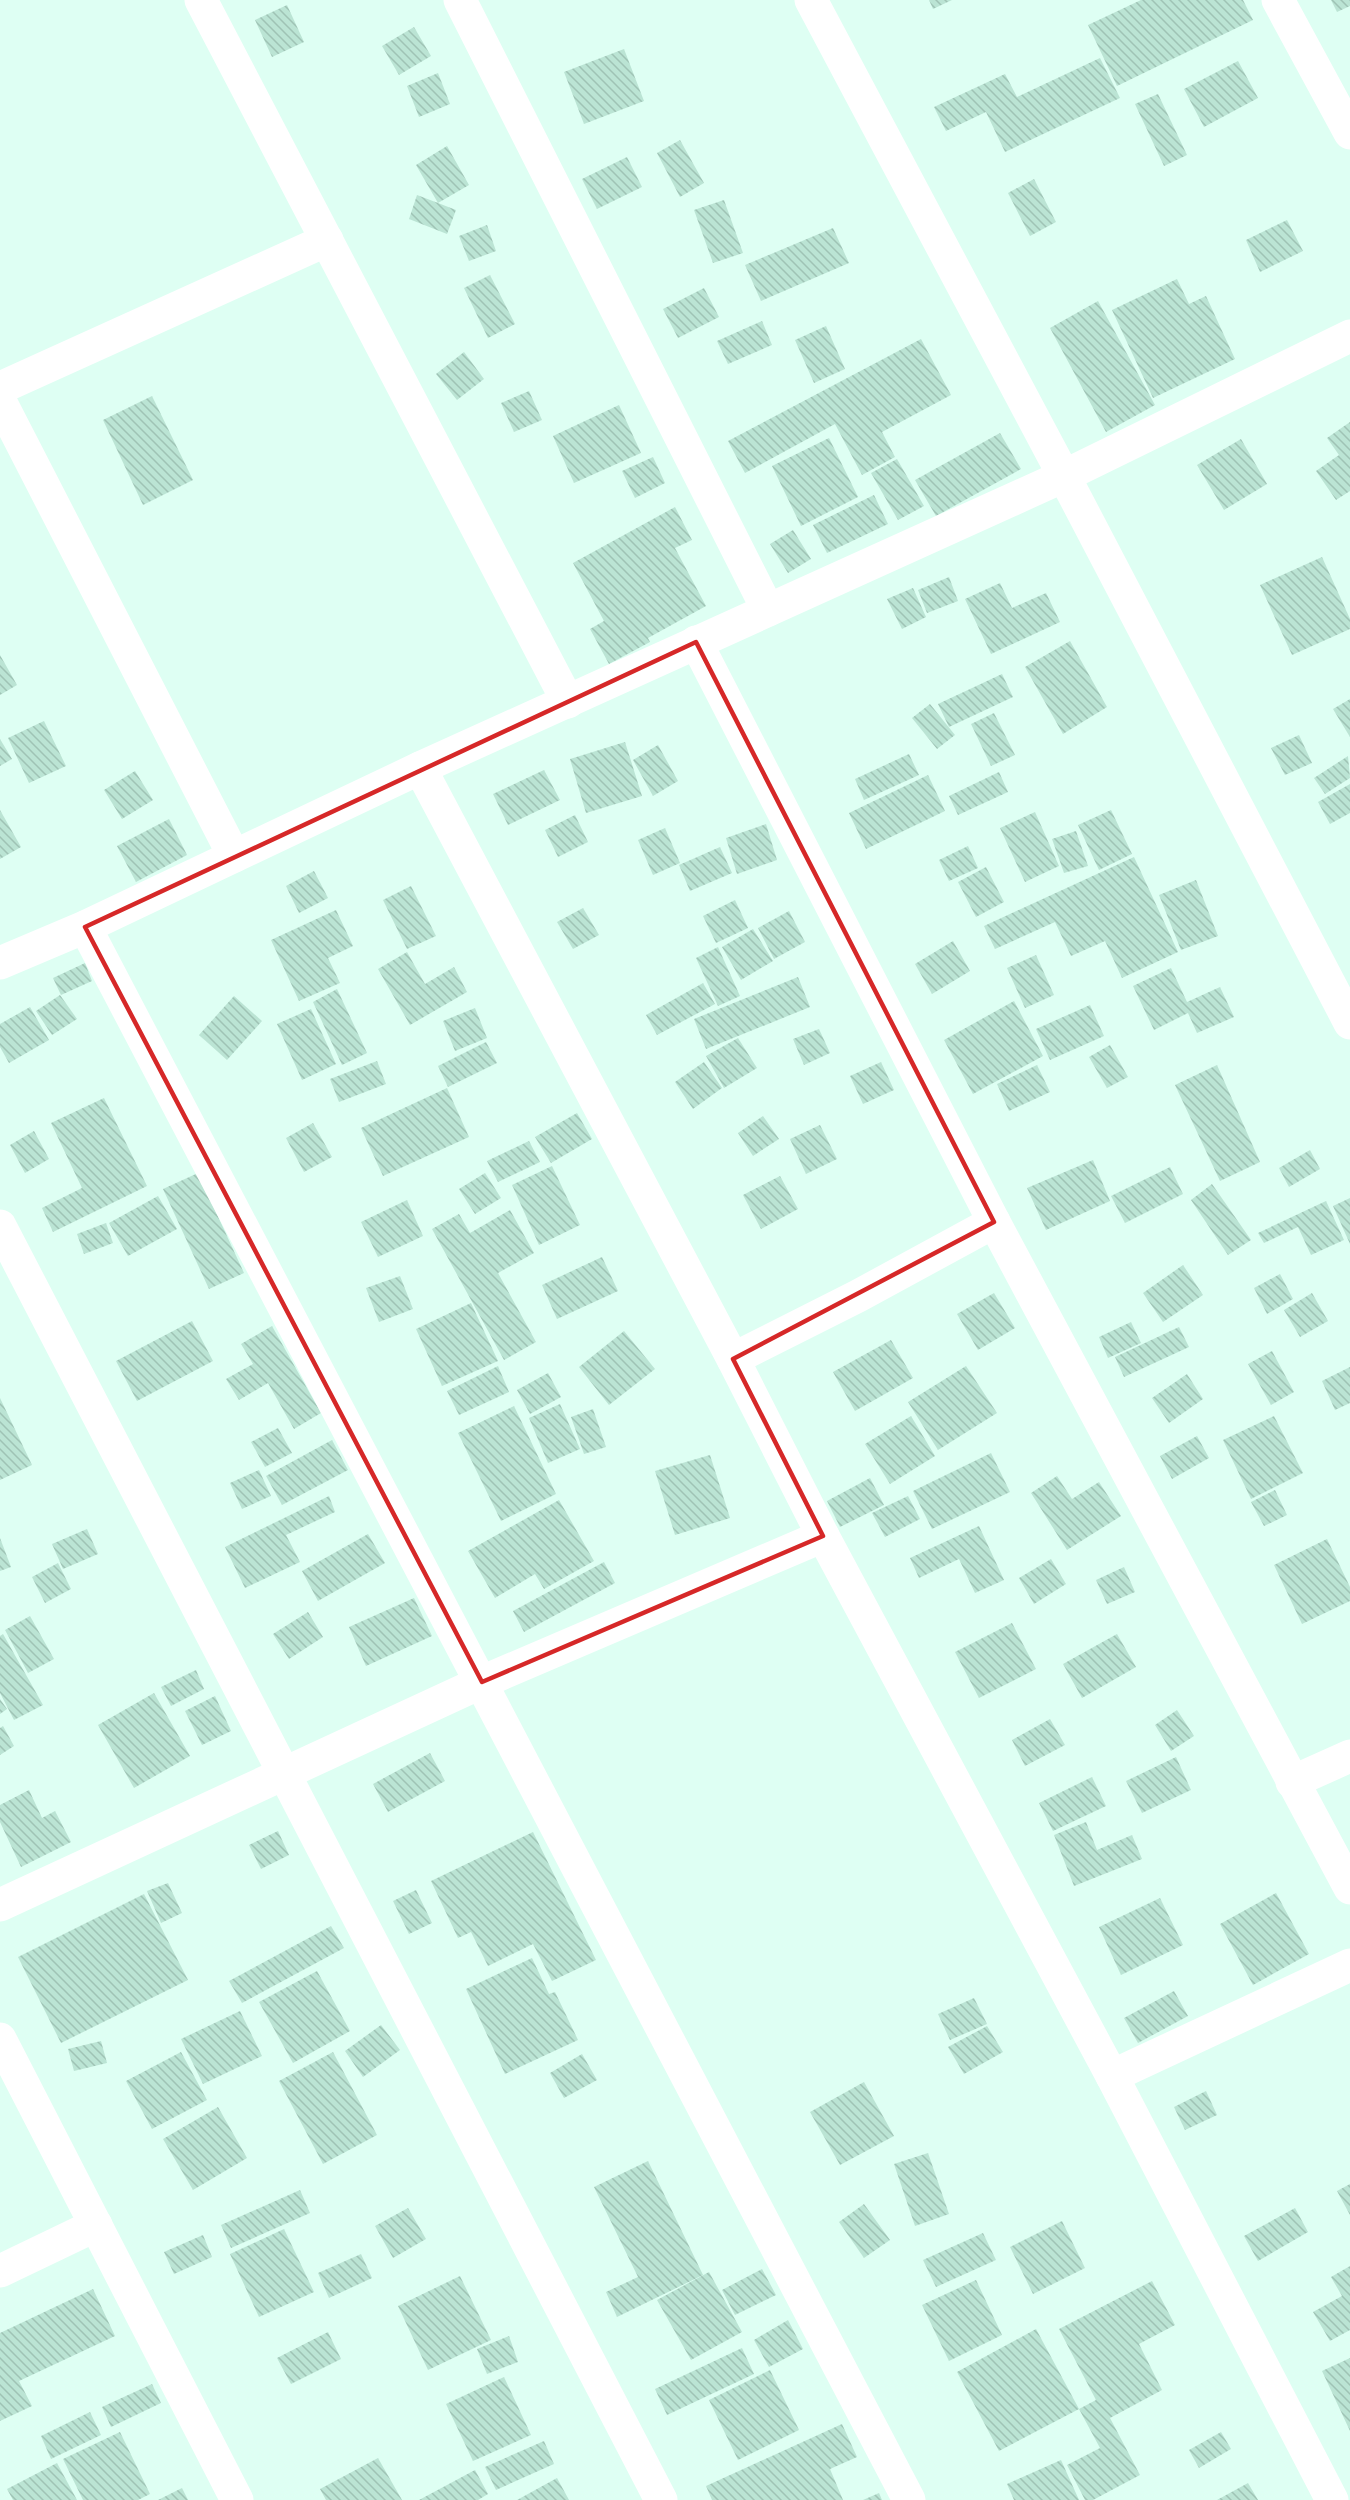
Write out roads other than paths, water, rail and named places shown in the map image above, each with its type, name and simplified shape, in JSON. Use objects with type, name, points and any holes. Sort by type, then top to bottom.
[{"type":"street","points":[[201,0],[568,702]]},
{"type":"street","points":[[460,0],[768,610]]},
{"type":"street","points":[[811,0],[1064,476],[1350,1023]]},
{"type":"street","points":[[1278,0],[1350,133]]},
{"type":"street","points":[[0,388],[327,240]]},
{"type":"street","points":[[0,963],[85,927],[420,768],[1064,476],[1350,336]]},
{"type":"street","points":[[0,401],[234,856]]},
{"type":"street","points":[[696,642],[994,1222],[1350,1888]]},
{"type":"street","points":[[420,768],[733,1359],[824,1536],[1112,2076],[1332,2500]]},
{"type":"street","points":[[85,927],[909,2500]]},
{"type":"street","points":[[733,1359],[858,1296],[994,1222]]},
{"type":"street","points":[[0,1226],[662,2500]]},
{"type":"street","points":[[0,1905],[482,1682],[824,1536]]},
{"type":"street","points":[[1292,1782],[1350,1756]]},
{"type":"street","points":[[1112,2076],[1350,1965]]},
{"type":"street","points":[[0,2039],[237,2500]]},
{"type":"street","points":[[0,2271],[96,2225]]}]
